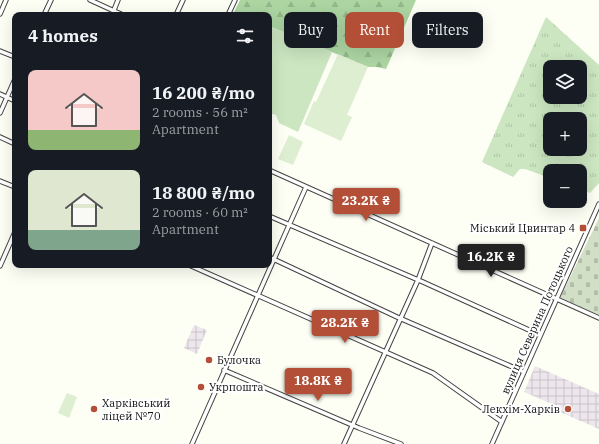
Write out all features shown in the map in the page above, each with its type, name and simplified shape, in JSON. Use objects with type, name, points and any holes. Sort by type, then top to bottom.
[{"type":"street","points":[[0,13],[6,0]]},
{"type":"street","points":[[45,12],[50,0]]},
{"type":"street","points":[[90,0],[114,11],[118,0]]},
{"type":"street","points":[[177,12],[183,0]]},
{"type":"street","points":[[229,12],[235,0]]},
{"type":"street","points":[[0,51],[12,56]]},
{"type":"street","points":[[0,113],[12,86]]},
{"type":"street","points":[[0,94],[12,100]]},
{"type":"street","points":[[0,137],[12,143]]},
{"type":"street","points":[[272,171],[599,318]]},
{"type":"street","points":[[0,181],[12,186]]},
{"type":"street","points":[[272,264],[306,187]]},
{"type":"street","name":"вулиця Северина Потоцького","points":[[492,444],[599,204]]},
{"type":"street","points":[[272,217],[418,280],[540,335]]},
{"type":"street","points":[[0,266],[12,239]]},
{"type":"street","points":[[344,444],[384,352],[418,280],[432,243]]},
{"type":"street","points":[[274,260],[400,318],[524,372]]},
{"type":"street","points":[[196,268],[433,373],[502,422]]},
{"type":"street","points":[[192,444],[270,268]]},
{"type":"street","points":[[224,370],[352,425],[401,444]]},
{"type":"shaded area","points":[[194,325],[207,330],[197,354],[184,348]]},
{"type":"shaded area","points":[[535,366],[599,394],[599,429],[551,408],[552,404],[524,392]]},
{"type":"green space","points":[[240,0],[416,0],[404,28],[404,12],[345,12],[345,48],[395,48],[386,69],[368,67],[322,48],[337,48],[337,12],[284,12],[284,32],[272,27],[272,12],[234,12]]},
{"type":"green space","points":[[546,17],[599,65],[599,183],[590,193],[587,192],[587,164],[543,164],[543,175],[525,169],[520,169],[513,177],[482,162]]},
{"type":"green space","points":[[272,27],[284,32],[284,48],[322,48],[332,52],[298,132],[279,123],[276,115],[272,114]]},
{"type":"green space","points":[[338,54],[368,67],[347,115],[352,117],[341,141],[304,124]]},
{"type":"green space","points":[[289,135],[303,142],[293,165],[278,159]]},
{"type":"green space","points":[[599,218],[599,315],[560,298]]},
{"type":"green space","points":[[67,393],[77,397],[69,418],[58,413]]},
{"type":"place","name":"Міський Цвинтар 4","points":[[583,228]]},
{"type":"place","name":"Булочка","points":[[209,360]]},
{"type":"place","name":"Укрпошта","points":[[201,387]]},
{"type":"place","name":"Харківський ліцей №70","points":[[94,409]]},
{"type":"place","name":"Лекхім-Харків","points":[[568,409]]}]
